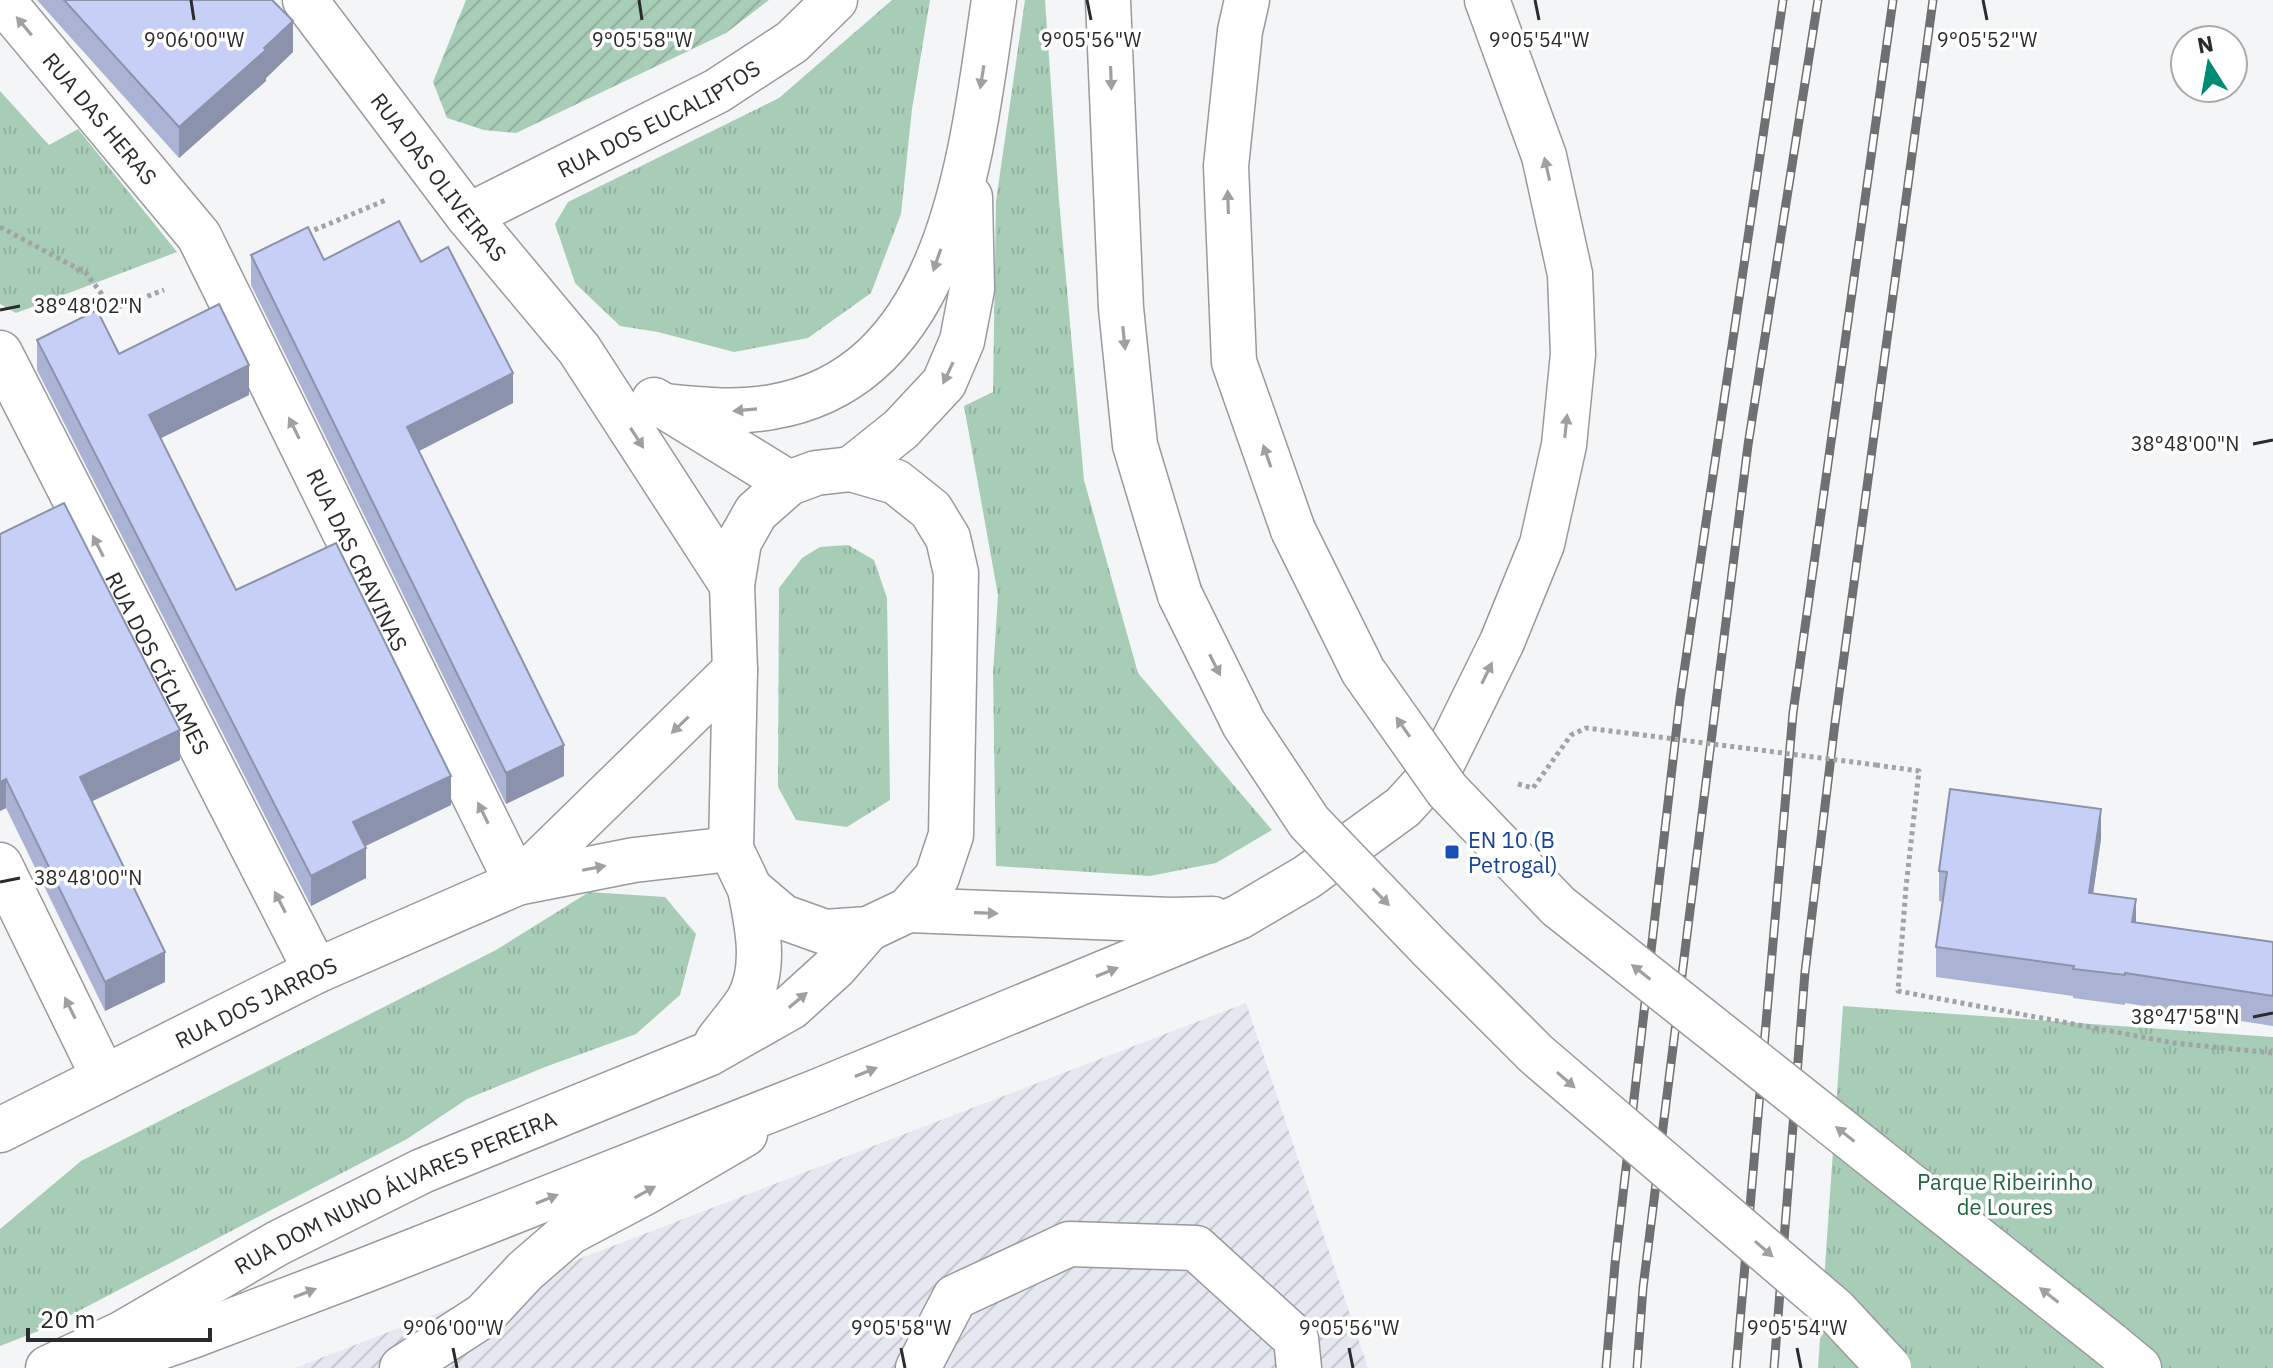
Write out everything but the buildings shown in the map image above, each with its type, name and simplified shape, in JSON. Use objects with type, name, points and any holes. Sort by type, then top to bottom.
[{"type":"main road","name":"RUA DAS HERAS","points":[[2,0],[208,253]]},
{"type":"main road","name":"RUA DAS OLIVEIRAS","points":[[305,0],[468,216],[579,349],[732,585]]},
{"type":"main road","name":"RUA DOS EUCALIPTOS","points":[[468,216],[717,91],[792,42],[835,0]]},
{"type":"main road","points":[[851,469],[901,429],[944,383],[962,341],[972,289],[970,159],[994,0]]},
{"type":"main road","points":[[1108,0],[1121,308],[1135,445],[1180,595],[1244,724],[1309,822],[1536,1054],[1835,1310],[1889,1368]]},
{"type":"main road","points":[[1247,0],[1240,31],[1226,166],[1234,362],[1293,530],[1363,671],[1447,790],[1558,906],[2139,1368]]},
{"type":"main road","points":[[100,1368],[368,1269],[816,1092],[1239,917],[1307,877],[1403,807],[1442,764],[1502,642],[1542,544],[1566,430],[1573,354],[1570,274],[1544,156],[1487,0]]},
{"type":"main road","points":[[662,406],[736,411],[774,407],[818,393],[853,375],[889,342],[918,300],[933,272],[970,159]]},
{"type":"main road","name":"RUA DAS CRAVINAS","points":[[208,253],[517,883]]},
{"type":"main road","name":"RUA DAS OLIVEIRAS","points":[[579,349],[662,406],[789,483]]},
{"type":"main road","name":"RUA DOS CÍCLAMES","points":[[0,353],[316,971]]},
{"type":"main road","points":[[708,1054],[749,999],[757,972],[759,934],[750,889],[731,849],[735,670],[732,585],[739,542],[756,512],[789,483],[816,473],[851,469],[896,482],[931,510],[948,538],[956,573],[951,835],[937,877],[908,910],[868,929],[825,932],[783,917],[750,889]]},
{"type":"main road","name":"RUA DOS JARROS","points":[[517,883],[735,670]]},
{"type":"main road","name":"RUA DOS JARROS","points":[[0,1130],[316,971],[517,883],[634,860],[731,849]]},
{"type":"main road","points":[[0,865],[104,1078]]},
{"type":"main road","points":[[908,910],[1171,920],[1239,917]]},
{"type":"main road","name":"RUA DOM NUNO ÁLVARES PEREIRA","points":[[48,1368],[121,1334],[278,1243],[381,1191],[527,1126],[708,1054],[791,1007],[835,967],[868,929]]},
{"type":"main road","points":[[452,1368],[484,1315],[525,1271],[570,1232],[644,1193],[816,1092]]},
{"type":"main road","points":[[918,1368],[955,1297],[1069,1244],[1196,1248],[1296,1339],[1299,1368]]},
{"type":"main road","points":[[402,1368],[484,1315]]},
{"type":"path","points":[[300,235],[440,177]]},
{"type":"path","points":[[0,227],[86,273],[110,310]]},
{"type":"path","points":[[82,321],[110,310],[208,253]]},
{"type":"path","points":[[1533,788],[1571,735],[1586,728],[1919,771],[1898,991],[2174,1043],[2273,1053]]},
{"type":"shaded area","points":[[1246,1003],[1368,1368],[295,1368]]},
{"type":"green space","points":[[466,0],[769,0],[726,33],[516,133],[484,130],[447,118],[433,82]]},
{"type":"green space","points":[[892,0],[930,0],[912,109],[901,214],[871,293],[808,338],[734,352],[658,332],[620,326],[575,283],[555,224],[568,202],[779,98]]},
{"type":"green space","points":[[1025,0],[1045,0],[1084,480],[1138,673],[1272,830],[1216,863],[1150,876],[996,866],[993,674],[998,595],[964,406],[993,392],[996,201]]},
{"type":"green space","points":[[0,91],[49,145],[78,129],[177,252],[16,313],[0,304]]},
{"type":"green space","points":[[848,545],[874,560],[887,598],[890,800],[847,827],[796,820],[778,787],[779,588],[802,558],[820,547]]},
{"type":"green space","points":[[589,892],[665,897],[696,934],[680,995],[636,1034],[467,1099],[407,1139],[46,1328],[0,1346],[0,1229],[81,1161],[496,950]]},
{"type":"green space","name":"Parque Ribeirinho de Loures","points":[[1843,1006],[2273,1037],[2273,1368],[1818,1368]]},
{"type":"railway","points":[[1606,1368],[1615,1264],[1680,699],[1783,0]]},
{"type":"railway","points":[[1637,1368],[1643,1288],[1748,445],[1818,0]]},
{"type":"railway","points":[[1736,1368],[1793,713],[1893,0]]},
{"type":"railway","points":[[1774,1368],[1805,972],[1835,723],[1933,0]]},
{"type":"place","name":"EN 10 (B Petrogal)","points":[[1452,852]]}]
